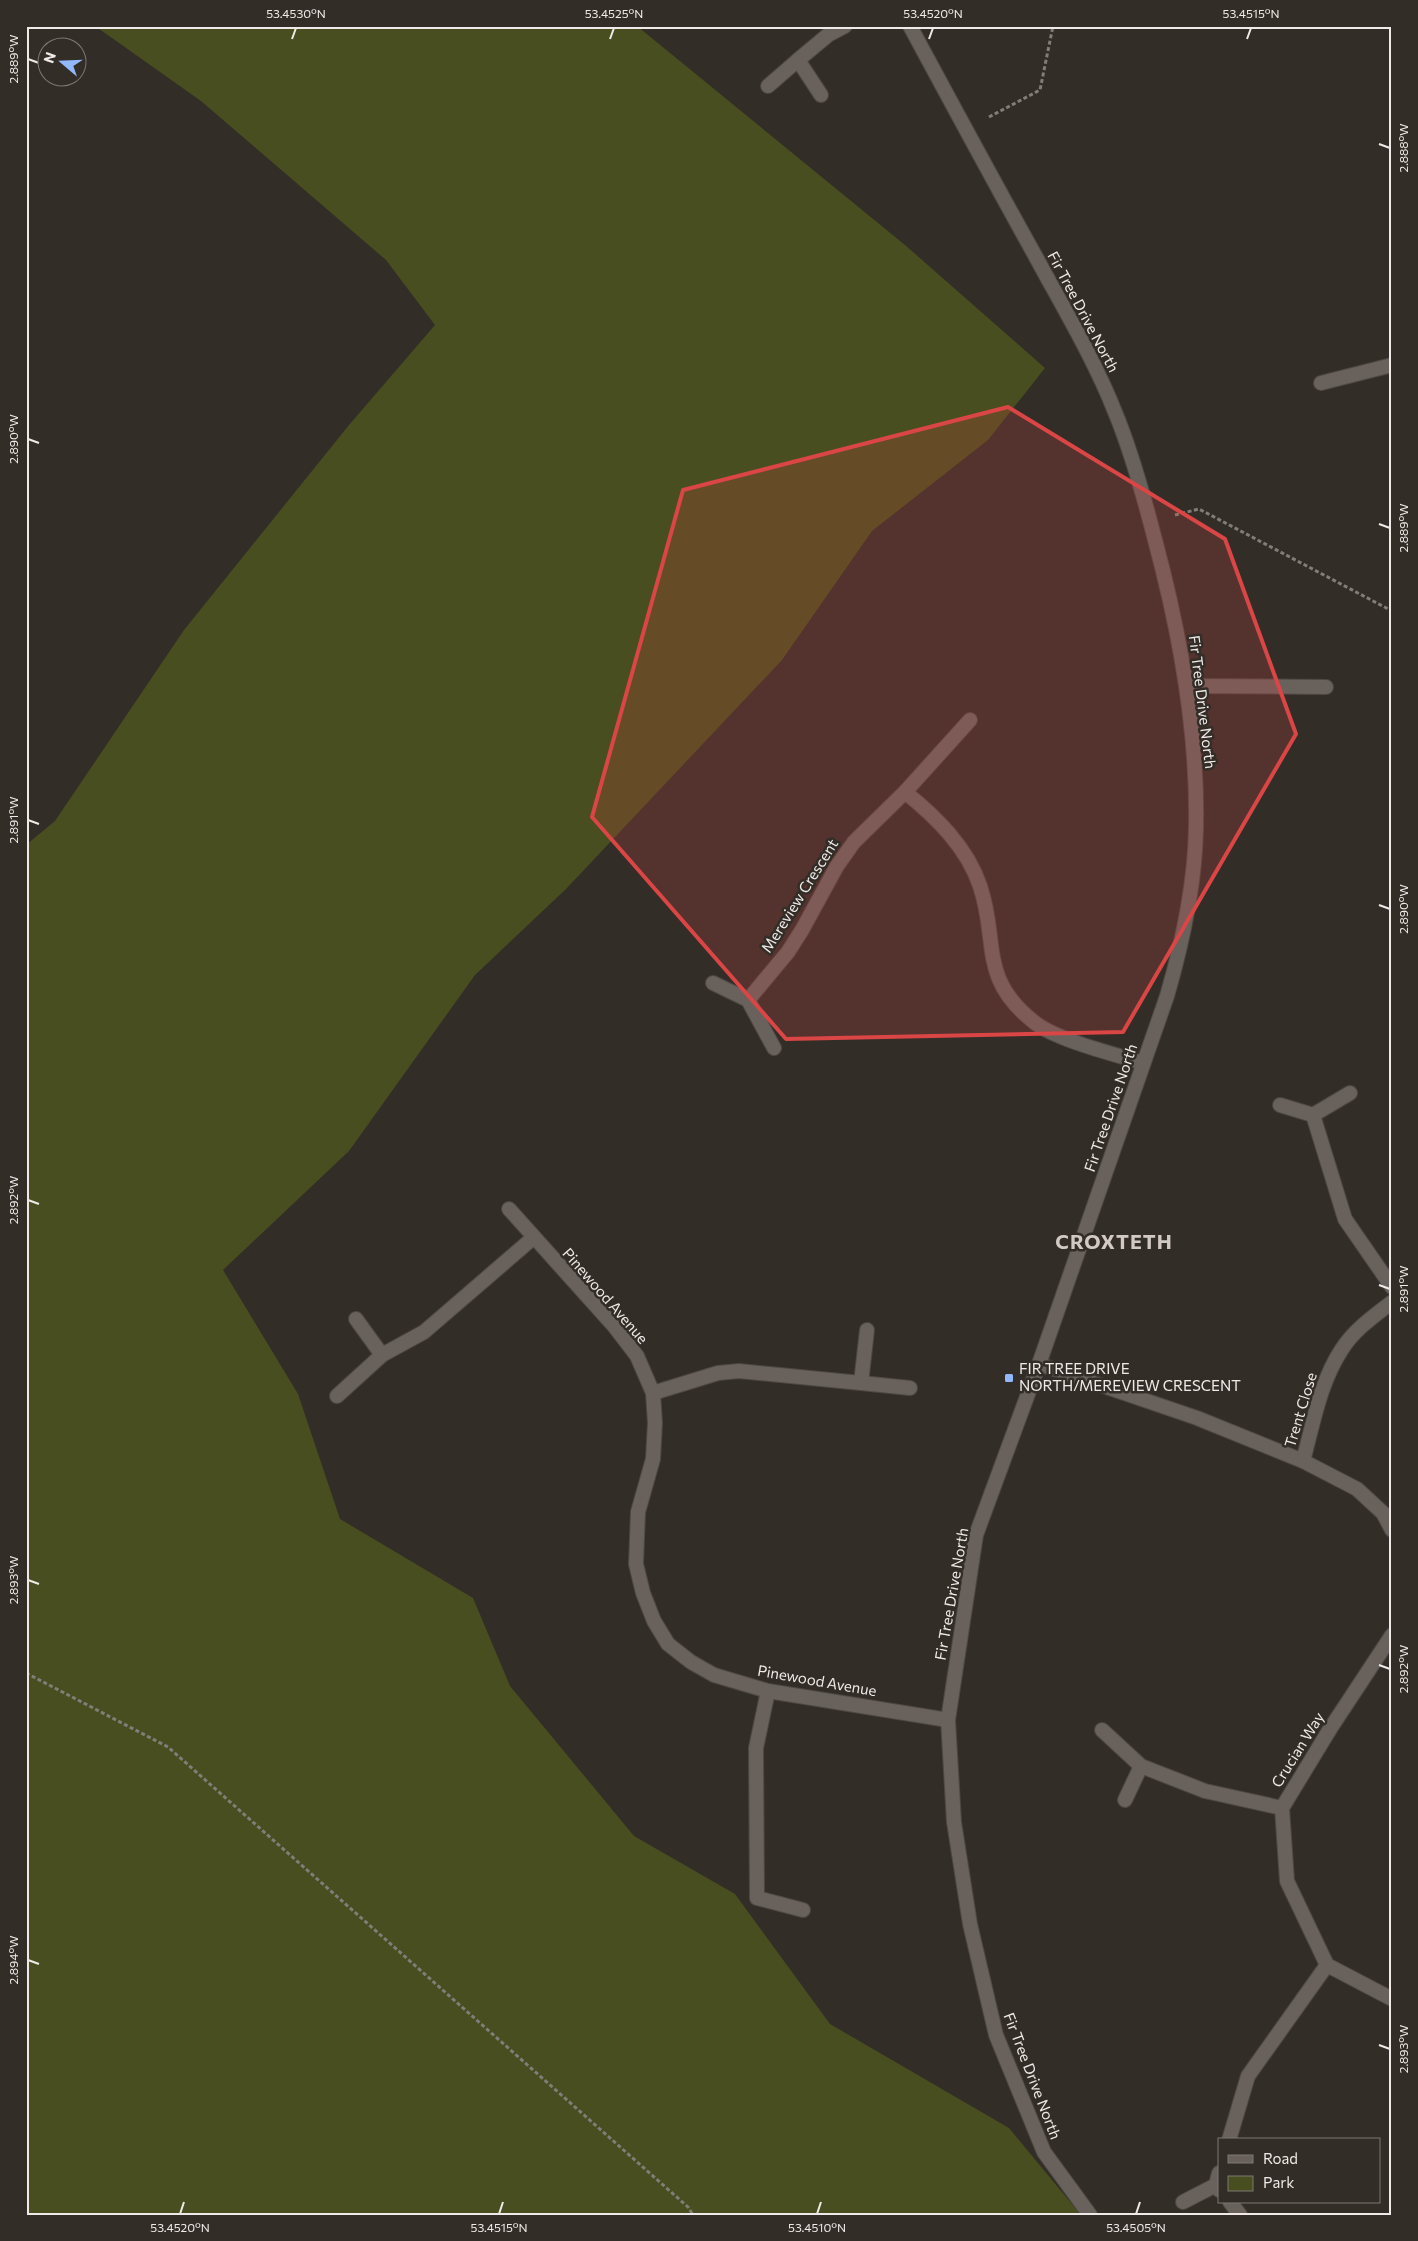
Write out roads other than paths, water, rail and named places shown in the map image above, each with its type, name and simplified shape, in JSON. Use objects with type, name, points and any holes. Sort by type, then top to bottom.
[{"type":"street","points":[[768,86],[828,35],[845,26]]},
{"type":"street","name":"Fir Tree Drive North","points":[[910,26],[1093,365],[1115,411],[1150,520],[1171,598],[1186,686],[1195,778],[1196,828],[1193,876],[1179,955],[1039,1364],[976,1535],[948,1720],[954,1822],[970,1924],[996,2035],[1044,2152],[1090,2215]]},
{"type":"street","points":[[798,60],[820,95]]},
{"type":"street","points":[[1321,383],[1392,365]]},
{"type":"street","points":[[1186,686],[1326,687]]},
{"type":"street","name":"Mereview Crescent","points":[[748,1000],[788,952],[837,866],[854,842],[905,792],[970,720]]},
{"type":"street","points":[[905,792],[930,812],[952,836],[969,862],[980,886],[992,961],[1000,984],[1014,1005],[1035,1023],[1059,1035],[1143,1063]]},
{"type":"street","points":[[713,984],[748,1000],[774,1048]]},
{"type":"street","points":[[1280,1105],[1313,1115],[1350,1093]]},
{"type":"street","points":[[1313,1115],[1345,1218],[1392,1287]]},
{"type":"street","name":"Pinewood Avenue","points":[[509,1209],[632,1348],[653,1393],[656,1423],[653,1459],[638,1512],[636,1564],[654,1621],[668,1644],[690,1662],[714,1674],[768,1691],[948,1720]]},
{"type":"street","points":[[337,1396],[382,1355],[424,1332],[533,1238]]},
{"type":"street","name":"Trent Close","points":[[1303,1462],[1326,1376],[1359,1328],[1392,1302]]},
{"type":"street","points":[[356,1319],[382,1355]]},
{"type":"street","points":[[861,1383],[867,1330]]},
{"type":"street","points":[[1039,1364],[1197,1418],[1303,1462],[1356,1489],[1383,1513],[1392,1530]]},
{"type":"street","points":[[653,1393],[718,1373],[738,1371],[910,1388]]},
{"type":"street","name":"Crucian Way","points":[[1326,1965],[1287,1882],[1282,1808],[1330,1729],[1392,1636]]},
{"type":"street","points":[[768,1691],[756,1748],[757,1898],[803,1910]]},
{"type":"street","points":[[1102,1730],[1141,1766],[1205,1791],[1282,1808]]},
{"type":"street","points":[[1125,1800],[1141,1766]]},
{"type":"street","points":[[1230,2138],[1248,2076],[1326,1965],[1392,1999]]},
{"type":"street","points":[[1183,2202],[1218,2183]]},
{"type":"street","points":[[1232,2204],[1240,2215]]},
{"type":"place","name":"FIR TREE DRIVE NORTH/MEREVIEW CRESCENT","points":[[1009,1378]]},
{"type":"district","name":"CROXTETH","points":[[1114,1242]]}]
